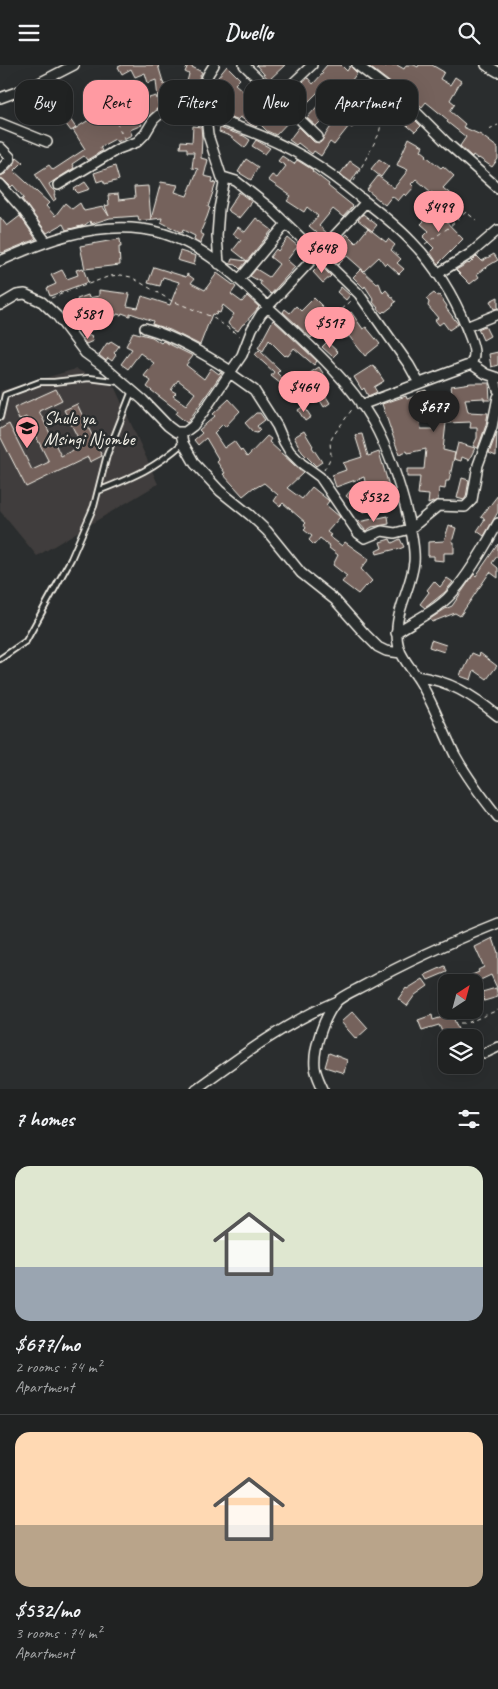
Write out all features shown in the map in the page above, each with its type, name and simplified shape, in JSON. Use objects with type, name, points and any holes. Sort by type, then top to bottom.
[{"type":"street","points":[[0,98],[33,86],[74,65]]},
{"type":"street","points":[[205,80],[214,65]]},
{"type":"street","points":[[244,65],[260,80]]},
{"type":"street","points":[[296,80],[312,65]]},
{"type":"street","points":[[356,65],[376,80]]},
{"type":"street","points":[[486,65],[498,72]]},
{"type":"street","points":[[418,114],[446,143],[498,188]]},
{"type":"street","points":[[58,185],[112,152],[141,139],[159,115]]},
{"type":"street","points":[[0,123],[47,142]]},
{"type":"street","points":[[234,124],[304,157],[350,189],[397,227],[418,248],[437,273],[466,327],[474,353],[474,359],[471,364],[360,403]]},
{"type":"street","points":[[207,125],[210,143],[224,184],[219,209],[217,236],[219,263]]},
{"type":"street","points":[[306,125],[318,137]]},
{"type":"street","points":[[0,147],[10,159],[0,170]]},
{"type":"street","points":[[223,177],[236,181],[248,189],[358,293],[409,365],[419,383]]},
{"type":"street","points":[[0,184],[23,210],[46,242]]},
{"type":"street","points":[[182,438],[242,355],[256,320],[366,202]]},
{"type":"street","points":[[240,280],[286,224]]},
{"type":"street","points":[[0,261],[46,242],[103,227],[144,229],[178,239],[203,252],[240,280],[330,367],[360,403],[372,421],[399,481],[415,555],[397,619],[396,633],[401,653],[416,676],[456,756],[472,783],[496,813]]},
{"type":"street","points":[[437,273],[470,254],[498,231]]},
{"type":"street","points":[[0,305],[17,295],[25,294],[42,302],[57,316],[85,353],[122,382],[182,438],[195,465],[209,481],[263,526],[301,573],[335,600],[364,634],[378,647],[386,651],[401,653]]},
{"type":"street","points":[[466,327],[498,314]]},
{"type":"street","points":[[145,328],[162,333],[204,354],[254,390],[277,426],[290,452],[319,476],[362,537],[382,531],[395,533],[410,529],[438,506],[465,507],[471,502],[478,465],[492,427],[498,397]]},
{"type":"street","points":[[471,364],[481,372],[496,377],[498,390]]},
{"type":"street","points":[[396,633],[447,599],[469,569],[498,523]]},
{"type":"street","points":[[416,676],[435,679],[455,687],[469,694],[498,716]]},
{"type":"street","points":[[196,1089],[240,1057],[307,1014],[337,1001],[379,977],[498,923]]},
{"type":"street","points":[[323,1089],[316,1069],[315,1055],[329,1012],[337,1001]]},
{"type":"street","points":[[485,1053],[498,1047]]},
{"type":"lane","points":[[0,417],[3,396],[40,381],[54,382],[90,378],[122,382]]},
{"type":"lane","points":[[0,659],[26,641],[72,559],[94,506],[107,455],[132,391]]},
{"type":"lane","points":[[98,491],[149,469],[170,454],[182,438]]},
{"type":"path","points":[[118,125],[127,146]]},
{"type":"path","points":[[350,189],[379,134],[381,125]]},
{"type":"path","points":[[489,129],[498,125]]},
{"type":"path","points":[[418,248],[466,213],[476,219]]},
{"type":"path","points":[[42,302],[110,276],[131,277],[170,300],[212,317],[247,340]]},
{"type":"path","points":[[307,343],[358,293]]},
{"type":"path","points":[[319,476],[330,461],[330,442],[332,436],[360,403]]},
{"type":"path","points":[[460,1023],[472,1021],[498,1010]]},
{"type":"shaded area","points":[[76,369],[115,388],[158,484],[37,556],[0,511],[0,391]]},
{"type":"building","points":[[122,65],[158,65],[162,80],[159,80],[159,99],[156,80],[149,83],[145,73],[135,77],[131,69],[122,74],[118,67]]},
{"type":"building","points":[[188,65],[202,72],[198,80],[187,80],[189,74],[185,72]]},
{"type":"building","points":[[256,65],[285,65],[269,80]]},
{"type":"building","points":[[327,65],[341,65],[347,71],[350,66],[357,73],[352,80],[317,80],[323,73],[321,72]]},
{"type":"building","points":[[367,65],[380,65],[384,68],[387,65],[397,65],[404,69],[406,65],[418,67],[419,65],[432,65],[444,72],[440,79],[450,85],[455,77],[461,81],[450,100],[455,104],[450,111],[465,124],[463,127],[481,135],[498,148],[498,159],[492,167],[473,155],[472,157],[460,146],[466,137],[447,122],[448,120],[426,102],[422,107],[418,104],[418,80],[387,80]]},
{"type":"building","points":[[227,66],[240,79],[235,84],[244,92],[244,120],[240,117],[237,120],[234,119],[234,80],[216,80]]},
{"type":"building","points":[[308,78],[313,84],[316,81],[316,94],[306,104],[306,80]]},
{"type":"building","points":[[156,96],[159,107],[149,116],[149,98]]},
{"type":"building","points":[[316,108],[317,125],[316,126],[307,118]]},
{"type":"building","points":[[418,123],[421,126],[415,132],[407,125],[418,125]]},
{"type":"building","points":[[73,124],[76,128],[71,131],[66,125]]},
{"type":"building","points":[[83,124],[142,125],[130,130],[132,135],[117,142],[115,139],[100,147],[102,151],[87,160],[84,156],[72,164],[74,168],[49,184],[56,192],[54,196],[56,199],[53,201],[35,174],[49,165],[53,170],[85,149],[73,130]]},
{"type":"building","points":[[261,125],[285,125],[276,135],[267,131]]},
{"type":"building","points":[[332,125],[355,125],[352,128],[349,126],[334,145],[330,142],[321,156],[314,151],[312,154],[298,143],[296,145],[289,140],[299,127],[314,142],[320,143]]},
{"type":"building","points":[[193,126],[201,127],[201,158],[208,160],[204,176],[213,178],[212,182],[216,183],[208,207],[210,208],[200,233],[204,235],[200,243],[194,239],[195,236],[183,230],[182,233],[161,222],[162,218],[139,221],[138,216],[110,218],[91,224],[90,221],[85,225],[66,230],[63,224],[47,233],[13,185],[11,187],[0,178],[15,163],[17,157],[23,162],[14,171],[49,203],[46,206],[55,216],[65,203],[72,209],[80,203],[84,211],[103,207],[109,216],[105,206],[109,205],[108,195],[118,194],[119,200],[135,198],[134,187],[148,186],[151,219],[161,182],[178,185],[175,192],[187,196],[198,169],[192,168],[194,152],[187,152],[187,148],[180,148],[181,141],[192,142]]},
{"type":"building","points":[[220,128],[250,140],[245,148],[230,136],[219,132]]},
{"type":"building","points":[[409,138],[423,146],[421,150],[426,156],[441,168],[443,166],[454,176],[443,188],[454,197],[446,205],[416,179],[411,184],[414,187],[406,196],[404,194],[398,201],[392,196],[385,205],[367,190],[378,176],[394,188],[408,170],[397,165]]},
{"type":"building","points":[[256,140],[270,148],[265,154],[252,146]]},
{"type":"building","points":[[282,156],[294,164],[297,160],[313,170],[329,184],[328,186],[353,206],[343,217],[333,209],[319,226],[327,233],[323,238],[309,226],[318,216],[307,207],[304,212],[287,201],[291,196],[268,180],[272,175],[277,178],[286,166],[278,161]]},
{"type":"building","points":[[246,159],[258,167],[251,180],[238,172]]},
{"type":"building","points":[[379,159],[389,166],[381,177],[371,169]]},
{"type":"building","points":[[350,161],[360,168],[351,182],[340,174]]},
{"type":"building","points":[[115,166],[119,180],[105,184],[103,180],[97,182],[94,173]]},
{"type":"building","points":[[85,182],[90,189],[78,193],[74,189]]},
{"type":"building","points":[[239,192],[252,202],[239,218],[227,210]]},
{"type":"building","points":[[427,202],[463,239],[438,264],[430,252],[434,248],[423,237],[429,231],[421,224],[426,219],[418,211]]},
{"type":"building","points":[[363,214],[377,225],[372,231],[358,220]]},
{"type":"building","points":[[20,216],[36,239],[2,253],[0,251],[0,217],[7,226]]},
{"type":"building","points":[[256,218],[272,230],[247,261],[233,250],[241,240],[233,234],[238,227],[245,232]]},
{"type":"building","points":[[368,228],[386,242],[388,239],[395,245],[391,250],[401,259],[397,263],[404,269],[399,274],[387,263],[385,265],[379,257],[364,271],[347,256],[338,265],[327,255],[347,234],[356,243]]},
{"type":"building","points":[[288,238],[298,246],[287,260],[295,267],[271,294],[260,284],[261,282],[250,276],[256,269],[269,277],[279,264],[270,257],[276,249],[278,251]]},
{"type":"building","points":[[120,239],[120,265],[85,269],[80,246]]},
{"type":"building","points":[[180,251],[196,256],[194,265],[177,260]]},
{"type":"building","points":[[494,254],[498,260],[477,274],[479,277],[470,284],[456,270],[469,264],[477,256],[482,261]]},
{"type":"building","points":[[232,259],[247,261],[240,269],[236,265],[230,264]]},
{"type":"building","points":[[320,265],[331,276],[323,283],[313,272]]},
{"type":"building","points":[[154,267],[186,277],[187,274],[194,279],[191,283],[205,290],[217,273],[236,287],[231,294],[242,302],[247,296],[259,307],[238,331],[228,323],[234,314],[223,305],[220,313],[212,314],[200,345],[170,330],[152,324],[153,321],[130,313],[130,316],[122,313],[116,316],[109,314],[109,316],[96,318],[98,327],[90,330],[87,317],[85,318],[77,299],[88,295],[89,298],[99,296],[99,290],[130,294],[127,306],[138,308],[142,296],[170,305],[179,282],[163,277],[160,286],[148,283]]},
{"type":"building","points":[[83,268],[88,282],[50,296],[47,288],[56,284],[51,275],[62,270],[67,279],[78,275],[76,270]]},
{"type":"building","points":[[361,269],[377,284],[379,283],[383,293],[386,290],[396,302],[385,312],[382,313],[373,302],[374,300],[365,286],[364,288],[353,277]]},
{"type":"building","points":[[341,287],[350,295],[346,300],[337,292]]},
{"type":"building","points":[[434,293],[437,296],[439,295],[458,324],[449,330],[443,322],[439,325],[435,320],[438,318],[428,306],[429,302],[426,299]]},
{"type":"building","points":[[498,297],[498,308],[494,309],[490,301]]},
{"type":"building","points":[[314,298],[326,310],[316,321],[321,326],[311,338],[283,312],[285,309],[290,313],[296,306],[301,311]]},
{"type":"building","points":[[351,312],[363,329],[366,327],[380,344],[365,356],[349,336],[346,338],[335,324]]},
{"type":"building","points":[[273,320],[317,361],[314,365],[294,348],[288,356],[285,356],[269,340],[263,351],[258,348]]},
{"type":"building","points":[[485,326],[490,336],[483,340],[478,329]]},
{"type":"building","points":[[133,332],[152,337],[161,343],[163,341],[193,356],[186,365],[204,379],[211,368],[219,374],[220,372],[222,373],[187,423],[176,414],[178,411],[147,387],[151,381],[144,376],[154,363],[140,353],[128,369],[121,364],[132,349],[126,346]],"holes":[[[178,380],[195,393],[186,405],[173,396],[176,393],[171,390]]]},
{"type":"building","points":[[91,335],[93,341],[86,344],[82,339]]},
{"type":"building","points":[[111,341],[119,346],[114,353],[116,355],[112,361],[108,358],[106,361],[99,355],[107,343],[109,344]]},
{"type":"building","points":[[327,342],[338,352],[333,357],[322,347]]},
{"type":"building","points":[[259,350],[280,370],[277,373],[284,380],[281,384],[271,376],[274,372],[255,355]]},
{"type":"building","points":[[498,352],[498,365],[491,367],[489,354]]},
{"type":"building","points":[[373,365],[384,381],[374,387],[377,392],[368,396],[364,388],[362,390],[354,377]]},
{"type":"building","points":[[319,367],[330,384],[321,390],[310,373]]},
{"type":"building","points":[[291,379],[301,393],[294,398],[284,386]]},
{"type":"building","points":[[489,383],[490,400],[484,400],[484,398],[465,399],[468,412],[488,413],[478,448],[473,446],[477,438],[477,428],[470,428],[471,422],[446,423],[443,450],[455,453],[449,481],[446,481],[445,489],[439,488],[438,500],[428,504],[429,495],[418,494],[420,477],[407,477],[407,469],[424,469],[426,449],[399,454],[382,404],[406,396],[407,399],[418,395],[418,392],[426,390],[431,405],[418,408],[421,429],[434,429],[432,409],[454,407],[451,386]]},
{"type":"building","points":[[56,389],[62,400],[39,411],[61,456],[82,446],[64,410],[77,404],[102,456],[90,462],[88,457],[26,487],[0,436],[0,429],[9,424],[32,470],[49,462],[26,417],[19,420],[14,408]]},
{"type":"building","points":[[322,390],[330,403],[324,407],[316,394]]},
{"type":"building","points":[[229,399],[240,411],[225,427],[223,424],[214,433],[224,448],[234,441],[247,457],[267,436],[271,439],[269,442],[303,473],[287,488],[302,499],[312,487],[329,501],[326,505],[340,517],[327,532],[331,535],[329,536],[342,546],[345,542],[369,559],[361,569],[372,581],[358,594],[342,582],[347,576],[333,565],[338,555],[320,538],[314,545],[309,540],[312,536],[304,530],[306,523],[283,503],[280,506],[274,501],[278,495],[264,483],[254,487],[243,496],[223,474],[225,473],[217,462],[219,460],[206,438],[198,445],[194,440],[202,433],[199,430],[215,416],[213,414]]},
{"type":"building","points":[[304,406],[311,417],[305,421],[298,410]]},
{"type":"building","points":[[256,413],[260,413],[265,420],[257,426],[260,430],[257,433],[253,432],[245,423]]},
{"type":"building","points":[[304,431],[322,462],[316,466],[302,452],[294,437]]},
{"type":"building","points":[[497,432],[496,456],[489,453]]},
{"type":"building","points":[[362,434],[368,456],[379,452],[394,503],[364,512],[346,496],[351,490],[355,493],[367,491],[364,477],[336,487],[332,475],[346,470],[343,463],[362,457],[355,435]]},
{"type":"building","points":[[458,443],[475,448],[469,460],[462,457],[461,461],[454,459]]},
{"type":"building","points":[[462,478],[469,480],[464,500],[457,498]]},
{"type":"building","points":[[498,495],[498,512],[484,536],[477,531],[485,519],[481,517]]},
{"type":"building","points":[[388,516],[389,524],[372,527],[366,531],[358,522]]},
{"type":"building","points":[[449,525],[456,528],[452,542],[454,542],[454,553],[444,553],[444,561],[434,560],[434,556],[428,556],[428,542],[444,541]]},
{"type":"building","points":[[390,539],[392,543],[400,539],[404,547],[377,554],[376,551],[382,548],[380,542]]},
{"type":"building","points":[[498,544],[498,555],[492,563],[498,568],[498,578],[490,572],[460,616],[455,613],[432,622],[430,619],[452,606]]},
{"type":"building","points":[[447,578],[453,582],[445,592],[425,608],[420,604],[434,581],[440,587]]},
{"type":"building","points":[[431,640],[446,645],[444,652],[429,647]]},
{"type":"building","points":[[472,653],[479,656],[480,653],[497,666],[487,679],[474,670],[471,680],[460,676]]},
{"type":"building","points":[[493,938],[498,953],[498,990],[491,975],[483,979],[483,974],[474,974],[484,967],[475,947]]},
{"type":"building","points":[[445,966],[447,972],[438,974],[438,976],[428,980],[425,975]]},
{"type":"building","points":[[423,979],[428,986],[415,995],[407,1006],[398,999],[406,988]]},
{"type":"building","points":[[496,988],[498,997],[484,1001],[483,992]]},
{"type":"building","points":[[353,1011],[368,1028],[356,1039],[341,1022]]},
{"type":"building","points":[[432,1015],[433,1020],[454,1019],[458,1029],[441,1029],[439,1025],[422,1030],[418,1020]]},
{"type":"building","points":[[329,1053],[347,1060],[344,1073],[325,1067]]},
{"type":"place","name":"Shule ya Msingi Njombe","points":[[27,449]]}]
